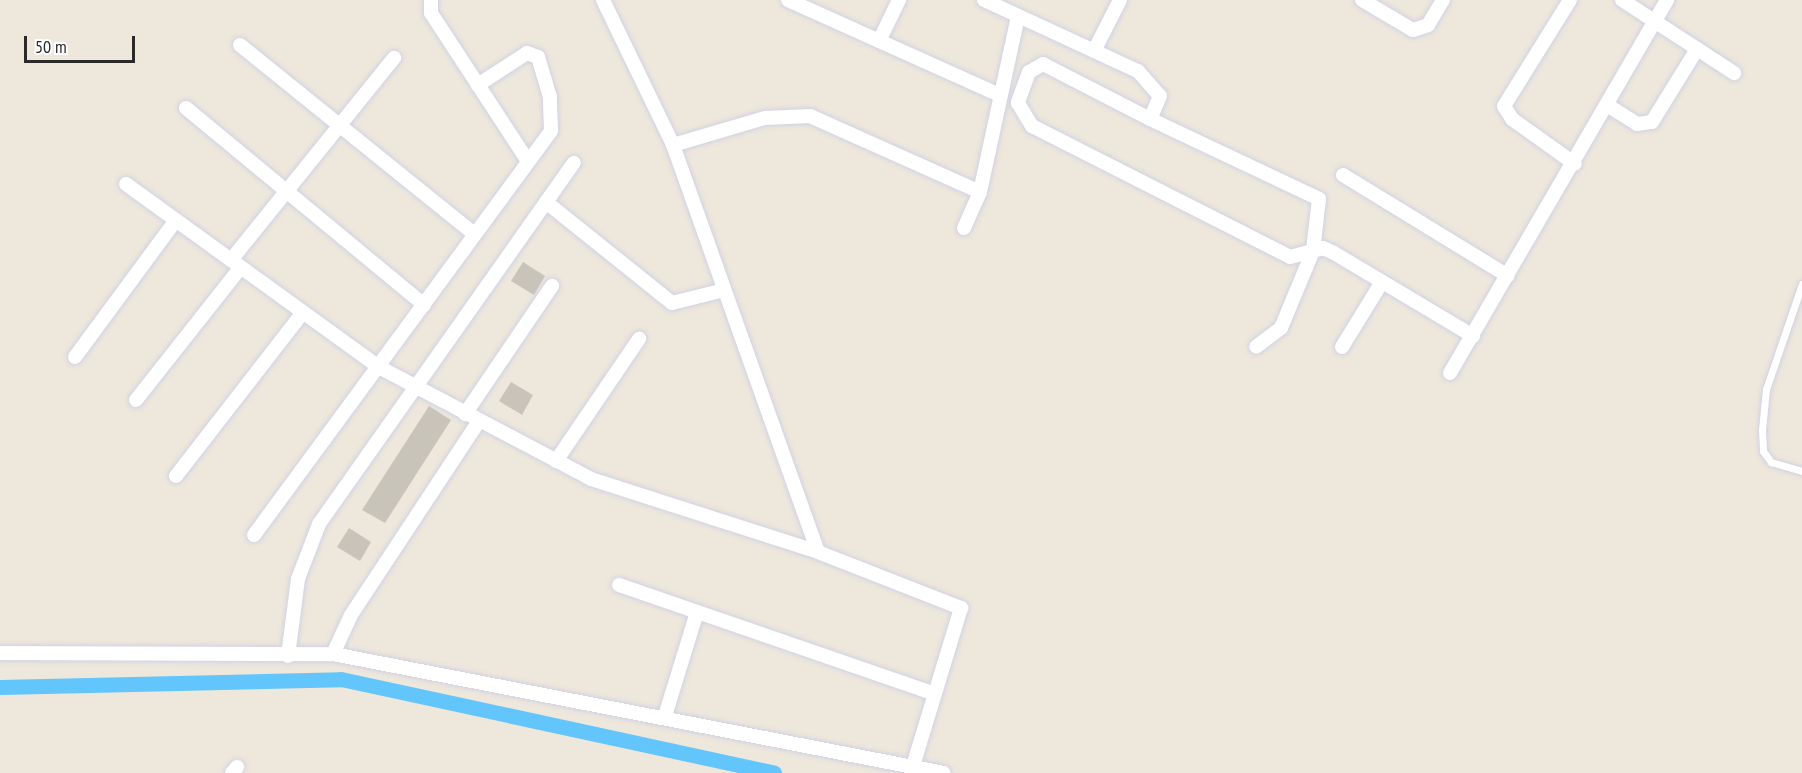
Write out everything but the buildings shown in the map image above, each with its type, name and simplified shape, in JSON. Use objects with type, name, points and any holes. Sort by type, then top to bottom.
[{"type":"street","points":[[431,0],[431,13],[528,161]]},
{"type":"street","points":[[603,0],[673,145],[818,552]]},
{"type":"street","points":[[879,41],[899,0]]},
{"type":"street","points":[[984,0],[1014,9],[1138,71],[1157,86],[1160,96],[1150,119]]},
{"type":"street","points":[[1094,51],[1120,0]]},
{"type":"street","points":[[1362,0],[1413,30],[1428,25],[1443,0]]},
{"type":"street","points":[[1570,0],[1504,106],[1512,119],[1575,164]]},
{"type":"street","points":[[1622,0],[1734,73]]},
{"type":"street","points":[[1450,373],[1575,164],[1667,0]]},
{"type":"street","points":[[791,1],[999,95]]},
{"type":"street","points":[[964,228],[980,192],[1014,9]]},
{"type":"street","points":[[240,45],[473,233]]},
{"type":"street","points":[[1607,105],[1637,124],[1652,122],[1697,49]]},
{"type":"street","points":[[254,535],[424,305],[473,233],[551,131],[550,97],[538,57],[527,53],[478,85]]},
{"type":"street","points":[[136,400],[288,190],[394,58]]},
{"type":"street","points":[[1256,347],[1281,328],[1312,251],[1319,199],[1150,119],[1043,64],[1029,72],[1018,103],[1032,126],[1290,257],[1312,251],[1334,253],[1473,336]]},
{"type":"street","points":[[186,108],[288,190],[424,305]]},
{"type":"street","points":[[673,145],[765,118],[810,116],[980,192]]},
{"type":"street","points":[[288,656],[298,579],[319,524],[574,163]]},
{"type":"street","points":[[1344,175],[1508,276]]},
{"type":"street","points":[[126,184],[377,366],[591,479],[818,552],[961,609],[912,770]]},
{"type":"street","points":[[546,202],[672,303],[724,290]]},
{"type":"street","points":[[75,357],[176,220]]},
{"type":"street","points":[[1342,347],[1382,282]]},
{"type":"street","points":[[465,414],[552,286]]},
{"type":"street","points":[[176,476],[303,312]]},
{"type":"street","points":[[556,461],[639,339]]},
{"type":"street","points":[[333,654],[351,615],[479,421]]},
{"type":"street","points":[[619,585],[696,615],[935,694]]},
{"type":"street","points":[[665,716],[696,615]]},
{"type":"street","points":[[0,653],[288,656],[333,654],[665,716],[912,770],[945,773]]},
{"type":"lane","points":[[1802,284],[1766,389],[1762,430],[1763,451],[1771,462],[1802,471]]},
{"type":"waterway","points":[[0,687],[341,679],[774,773]]}]
